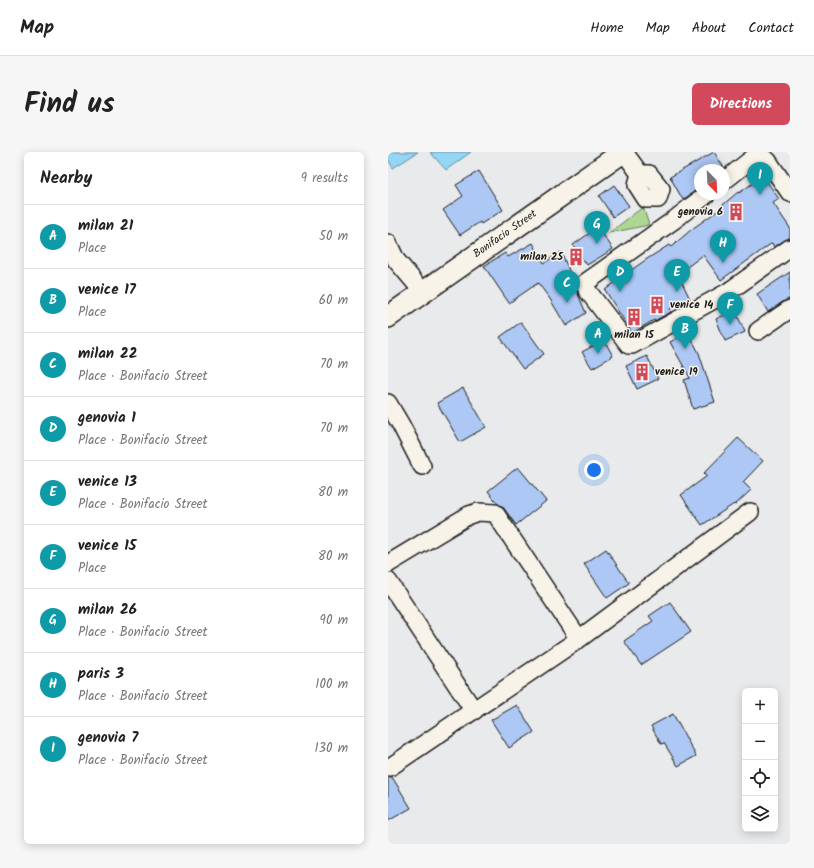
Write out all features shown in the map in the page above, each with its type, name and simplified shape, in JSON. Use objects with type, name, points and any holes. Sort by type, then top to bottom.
[{"type":"street","points":[[624,152],[640,174],[649,174],[661,189],[658,199],[674,220]]},
{"type":"street","name":"Bonifacio Street","points":[[388,317],[624,152]]},
{"type":"street","points":[[730,176],[753,158],[760,156],[768,161],[790,193]]},
{"type":"street","points":[[699,200],[674,220],[585,283],[587,290],[629,344],[632,345],[728,292],[790,248]]},
{"type":"street","points":[[388,243],[396,260],[423,292]]},
{"type":"street","points":[[758,331],[790,309]]},
{"type":"street","points":[[388,403],[422,466]]},
{"type":"street","points":[[388,564],[469,515],[478,512],[495,513],[579,639]]},
{"type":"street","points":[[388,767],[474,711],[579,639],[750,512]]},
{"type":"street","points":[[388,581],[474,711]]},
{"type":"green space","points":[[643,207],[649,225],[609,233]]},
{"type":"water","points":[[388,152],[418,152],[393,168],[388,159]]},
{"type":"water","points":[[430,152],[471,152],[446,170]]},
{"type":"building","points":[[714,152],[722,164],[694,164],[694,192],[683,200],[670,177]]},
{"type":"building","points":[[479,171],[503,210],[460,235],[443,210],[463,196],[456,185]]},
{"type":"building","points":[[763,176],[779,199],[773,203],[790,228],[790,237],[774,247],[772,243],[721,280],[703,255],[678,274],[690,299],[670,309],[671,312],[632,333],[605,290],[647,259],[669,245],[671,247],[692,229],[720,209],[719,208],[738,192],[739,193]]},
{"type":"building","points":[[614,185],[629,206],[613,217],[599,196]]},
{"type":"building","points":[[598,227],[613,249],[587,265],[573,245]]},
{"type":"building","points":[[533,243],[544,263],[561,252],[571,275],[566,278],[577,292],[586,313],[566,326],[550,299],[538,283],[509,303],[484,266],[505,253],[508,257]]},
{"type":"building","points":[[790,272],[790,299],[784,301],[768,312],[757,294]]},
{"type":"building","points":[[735,310],[745,332],[725,341],[716,319]]},
{"type":"building","points":[[521,322],[544,354],[523,369],[500,337]]},
{"type":"building","points":[[688,332],[699,353],[715,402],[693,409],[684,380],[690,378],[670,342]]},
{"type":"building","points":[[604,340],[613,356],[592,368],[582,352]]},
{"type":"building","name":"venice 19","points":[[647,356],[658,379],[637,389],[626,366]]},
{"type":"building","points":[[463,388],[486,427],[460,442],[437,403]]},
{"type":"building","points":[[738,438],[763,461],[743,482],[751,490],[735,505],[734,504],[702,525],[681,495],[707,476],[704,473]]},
{"type":"building","points":[[518,467],[546,501],[516,525],[503,507],[498,504],[488,491]]},
{"type":"building","points":[[606,549],[629,583],[607,598],[584,564]]},
{"type":"building","points":[[670,602],[691,632],[641,665],[624,641],[653,621],[649,616]]},
{"type":"building","points":[[517,705],[534,732],[509,748],[491,720]]},
{"type":"building","points":[[673,714],[696,756],[678,766],[664,743],[661,744],[651,726]]},
{"type":"building","points":[[388,777],[392,777],[411,808],[388,821]]},
{"type":"place","name":"genovia 7","points":[[760,195]]},
{"type":"place","name":"genovia 6","points":[[736,212]]},
{"type":"place","name":"milan 26","points":[[597,244]]},
{"type":"place","name":"milan 25","points":[[576,257]]},
{"type":"place","name":"paris 3","points":[[723,263]]},
{"type":"place","name":"genovia 1","points":[[620,292]]},
{"type":"place","name":"venice 13","points":[[677,292]]},
{"type":"place","name":"milan 22","points":[[567,303]]},
{"type":"place","name":"venice 14","points":[[657,305]]},
{"type":"place","name":"milan 15","points":[[634,317]]},
{"type":"place","name":"venice 15","points":[[730,325]]},
{"type":"place","name":"venice 17","points":[[685,349]]},
{"type":"place","name":"milan 21","points":[[598,354]]},
{"type":"place","name":"venice 19","points":[[642,372]]}]
